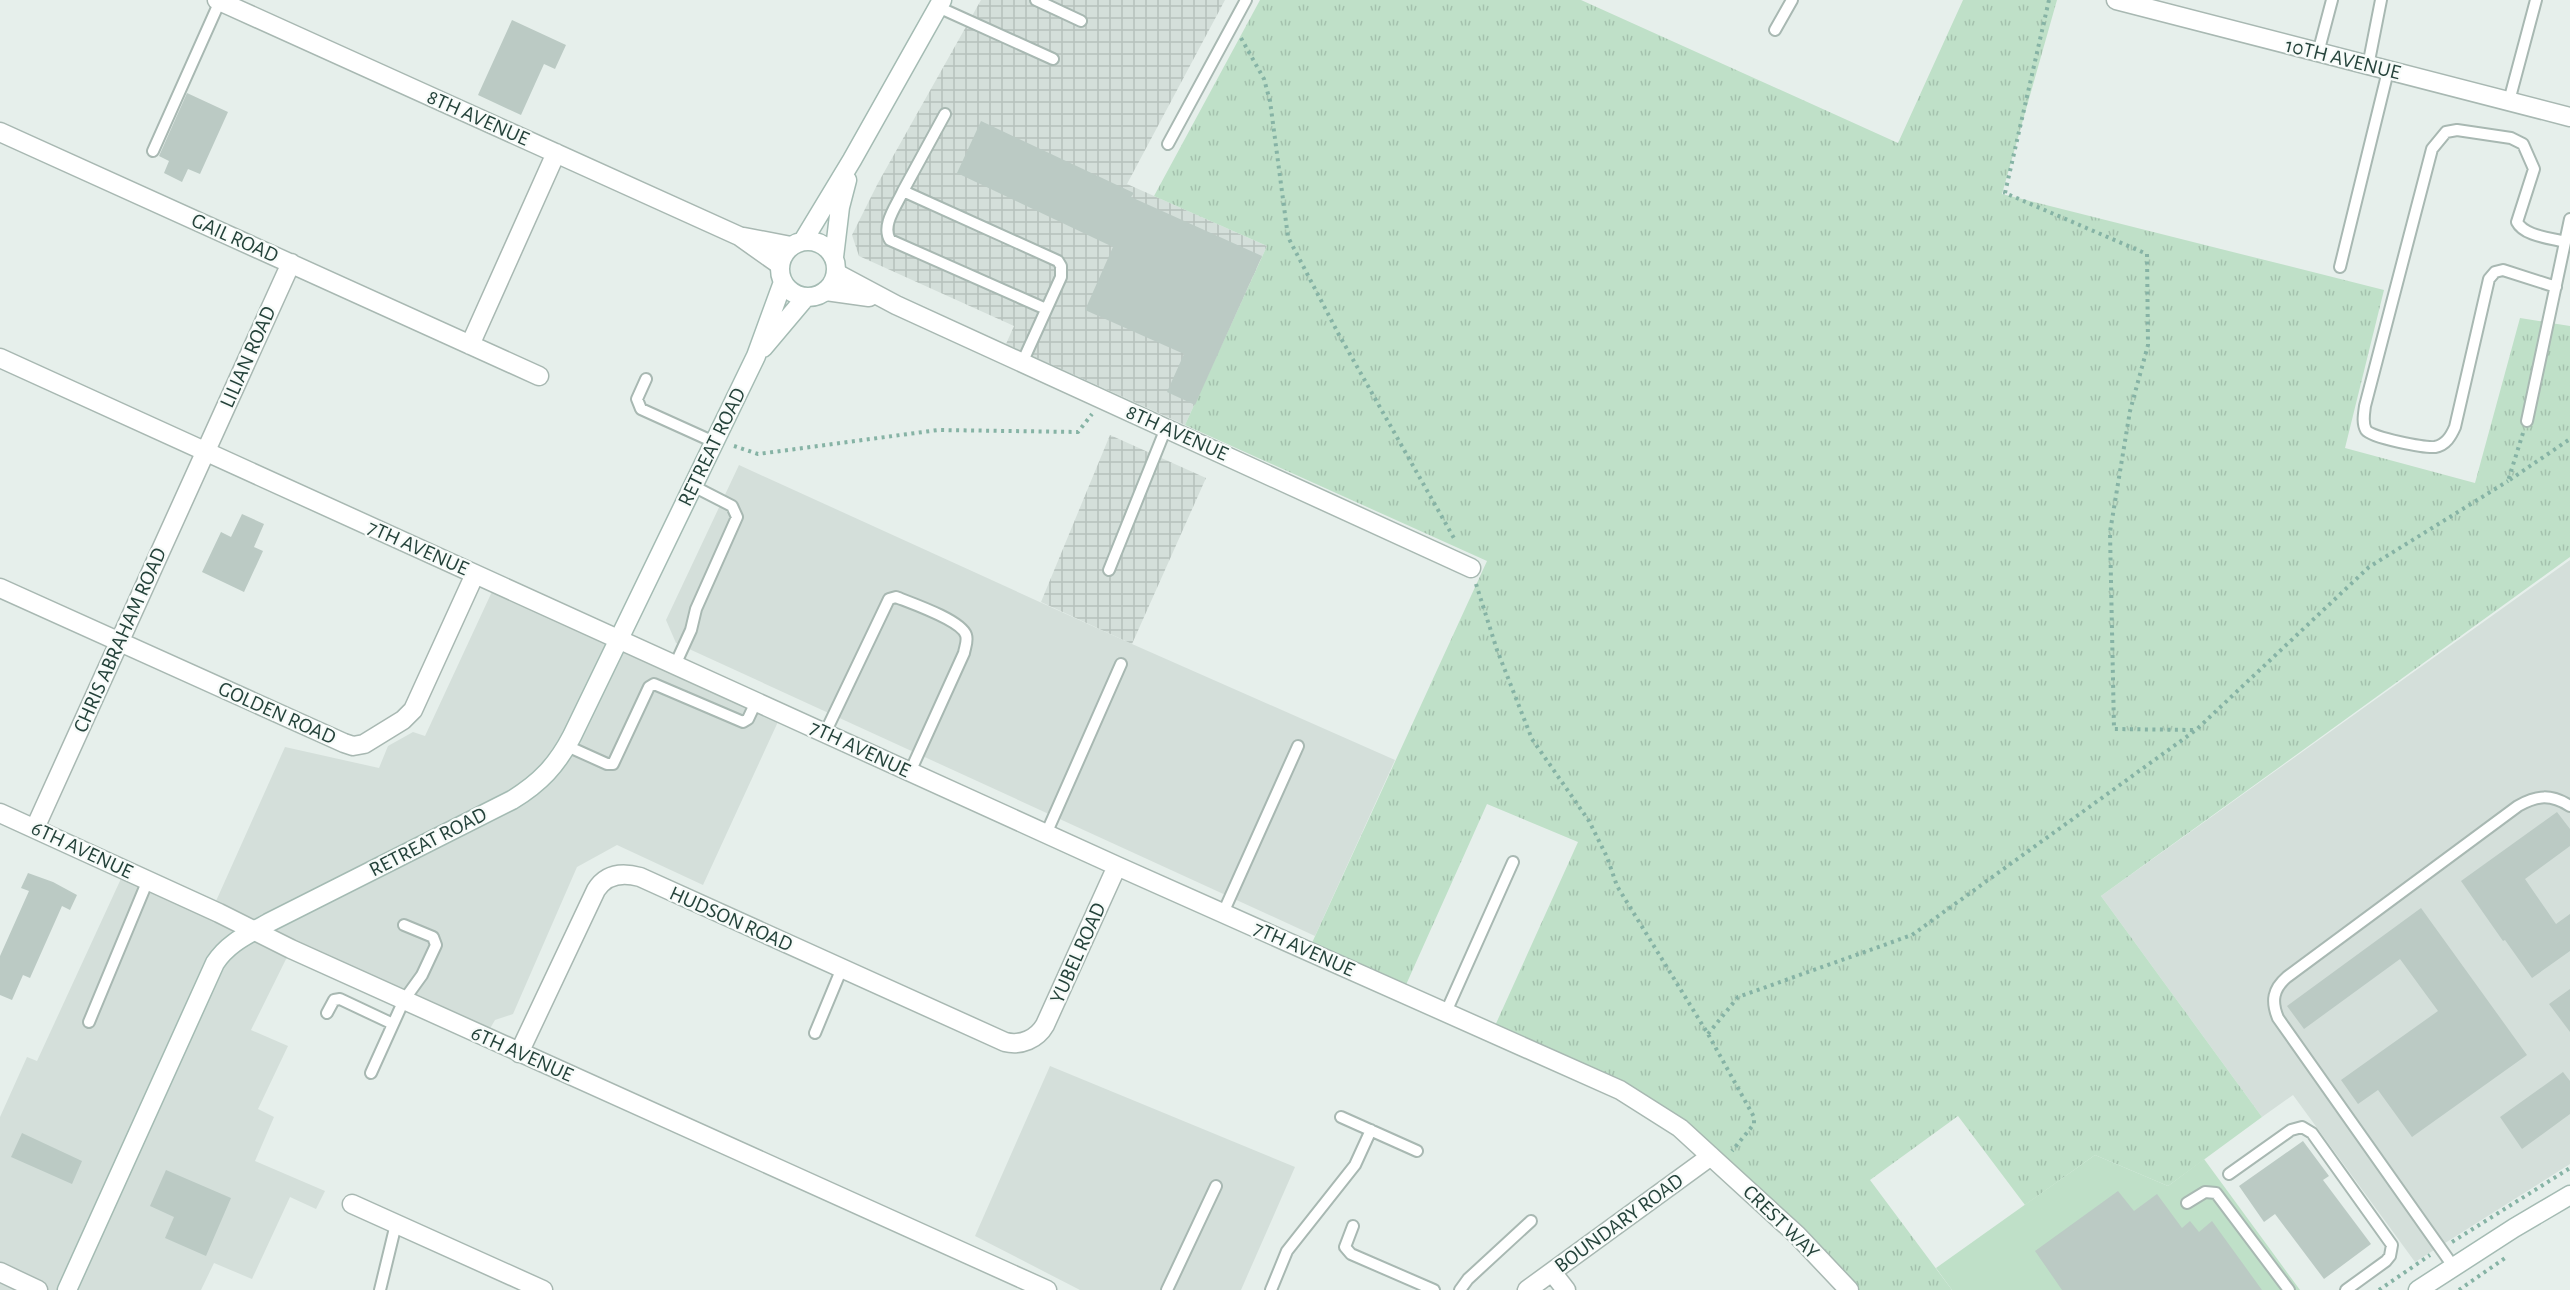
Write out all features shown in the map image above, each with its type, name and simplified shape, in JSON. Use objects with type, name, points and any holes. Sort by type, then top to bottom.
[{"type":"street","name":"10TH AVENUE","points":[[2116,0],[2570,117]]},
{"type":"street","name":"8TH AVENUE","points":[[219,1],[739,236],[797,244]]},
{"type":"street","points":[[852,160],[840,207],[833,283],[826,291],[813,297],[790,291],[782,274],[784,255],[797,244],[852,160],[940,4]]},
{"type":"street","name":"GAIL ROAD","points":[[0,132],[539,376]]},
{"type":"street","points":[[470,345],[556,153]]},
{"type":"street","name":"8TH AVENUE","points":[[739,236],[782,274]]},
{"type":"street","points":[[797,244],[821,244],[835,265]]},
{"type":"street","name":"LILIAN ROAD","points":[[206,451],[291,263]]},
{"type":"street","name":"8TH AVENUE","points":[[835,265],[882,299],[1471,568]]},
{"type":"street","name":"RETREAT ROAD","points":[[67,1290],[215,963],[235,942],[254,931],[512,800],[544,777],[567,746],[756,356],[782,274]]},
{"type":"street","name":"8TH AVENUE","points":[[826,291],[882,299]]},
{"type":"street","name":"RETREAT ROAD","points":[[756,356],[806,297]]},
{"type":"street","name":"7TH AVENUE","points":[[0,358],[1046,834],[1620,1090],[1669,1120],[1711,1156]]},
{"type":"street","name":"CHRIS ABRAHAM ROAD","points":[[35,828],[206,451]]},
{"type":"street","name":"GOLDEN ROAD","points":[[0,588],[344,743],[357,746],[403,720],[413,710],[475,574]]},
{"type":"street","name":"6TH AVENUE","points":[[0,813],[519,1053],[1044,1289]]},
{"type":"street","name":"YUBEL ROAD","points":[[1034,1037],[1045,1025],[1117,866]]},
{"type":"street","name":"HUDSON ROAD","points":[[519,1053],[596,890],[600,883],[618,875],[640,877],[1005,1042],[1017,1044],[1034,1037]]},
{"type":"street","name":"BOUNDARY ROAD","points":[[1527,1290],[1711,1156]]},
{"type":"street","name":"CREST WAY","points":[[1711,1156],[1814,1252],[1849,1290]]},
{"type":"street","points":[[2430,1287],[2453,1266],[2570,1196]]},
{"type":"street","points":[[352,1204],[543,1290]]},
{"type":"street","points":[[0,1272],[38,1290]]},
{"type":"street","points":[[1552,1272],[1566,1290]]},
{"type":"lane","points":[[1036,0],[1081,21]]},
{"type":"lane","points":[[1168,144],[1246,0]]},
{"type":"lane","points":[[1775,30],[1792,0]]},
{"type":"lane","points":[[2318,53],[2332,0]]},
{"type":"lane","points":[[2368,66],[2381,0]]},
{"type":"lane","points":[[2509,101],[2536,0]]},
{"type":"lane","points":[[153,151],[219,1]]},
{"type":"lane","points":[[940,4],[1053,59]]},
{"type":"lane","points":[[2340,267],[2388,71]]},
{"type":"lane","points":[[945,114],[903,190],[888,223],[887,235],[890,240],[1047,309]]},
{"type":"lane","points":[[2556,287],[2503,270],[2495,272],[2489,279],[2454,427],[2445,443],[2434,447],[2374,437],[2366,430],[2363,419],[2365,406],[2432,149],[2446,132],[2457,129],[2511,138],[2523,144],[2534,169],[2517,222],[2520,228],[2534,234],[2565,242]]},
{"type":"lane","points":[[903,190],[1058,261],[1061,266],[1061,277],[1022,363]]},
{"type":"lane","points":[[2527,421],[2570,219]]},
{"type":"lane","points":[[646,379],[637,399],[641,409],[714,442]]},
{"type":"lane","points":[[1109,570],[1166,428]]},
{"type":"lane","points":[[675,665],[691,630],[696,609],[737,517],[732,506],[693,486]]},
{"type":"lane","points":[[825,733],[889,599],[896,597],[956,624],[966,635],[964,653],[910,772]]},
{"type":"lane","points":[[1046,834],[1121,664]]},
{"type":"lane","points":[[567,746],[607,764],[613,764],[649,687],[654,684],[743,723],[748,719],[756,702]]},
{"type":"lane","points":[[1223,913],[1298,746]]},
{"type":"lane","points":[[2453,1266],[2278,1018],[2273,1004],[2274,993],[2287,977],[2518,806],[2534,798],[2547,796],[2570,806]]},
{"type":"lane","points":[[1446,1012],[1513,862]]},
{"type":"lane","points":[[89,1022],[148,880]]},
{"type":"lane","points":[[371,1073],[404,1000],[422,975],[436,942],[433,937],[404,925]]},
{"type":"lane","points":[[815,1033],[842,968]]},
{"type":"lane","points":[[327,1013],[334,1000],[340,999],[393,1024]]},
{"type":"lane","points":[[1341,1117],[1417,1151]]},
{"type":"lane","points":[[2229,1174],[2291,1130],[2302,1127],[2312,1133],[2392,1245],[2390,1256],[2386,1261],[2346,1290]]},
{"type":"lane","points":[[1271,1290],[1287,1251],[1355,1165],[1371,1131]]},
{"type":"lane","points":[[1167,1290],[1216,1186]]},
{"type":"lane","points":[[2187,1203],[2205,1192],[2217,1193],[2289,1290]]},
{"type":"lane","points":[[1460,1290],[1531,1221]]},
{"type":"lane","points":[[380,1290],[396,1224]]},
{"type":"lane","points":[[1353,1226],[1345,1246],[1351,1254],[1434,1290]]},
{"type":"path","points":[[2049,0],[2005,193],[2147,254],[2148,345],[2130,411],[2110,532],[2114,729],[2196,730]]},
{"type":"path","points":[[1232,25],[1264,79],[1270,102],[1288,237],[1338,333],[1471,568],[1497,650],[1532,739],[1589,821],[1607,857],[1617,886],[1708,1034],[1755,1120],[1752,1127],[1729,1153],[1711,1156]]},
{"type":"path","points":[[734,446],[758,454],[938,430],[1078,432],[1104,400]]},
{"type":"path","points":[[2508,481],[2527,421]]},
{"type":"path","points":[[1708,1034],[1738,997],[1912,935],[2196,730],[2368,567],[2508,481],[2570,439]]},
{"type":"path","points":[[2379,1290],[2570,1168]]},
{"type":"shaded area","points":[[981,0],[1225,0],[1127,184],[1267,246],[1185,425],[1006,344],[1014,326],[859,256],[852,235],[878,183]]},
{"type":"shaded area","points":[[1110,435],[1206,478],[1132,644],[1041,602]]},
{"type":"shaded area","points":[[739,465],[1132,644],[1395,760],[1315,936],[676,643],[666,620]]},
{"type":"shaded area","points":[[2570,560],[2570,1164],[2415,1262],[2293,1095],[2262,1117],[2101,896]]},
{"type":"shaded area","points":[[496,583],[782,713],[703,885],[617,845],[577,867],[513,1014],[495,1020],[485,1037],[291,949],[251,1030],[288,1046],[258,1109],[274,1117],[255,1161],[325,1191],[316,1209],[290,1197],[252,1279],[214,1263],[201,1290],[0,1290],[0,1117],[27,1057],[37,1061],[125,870],[212,910],[285,747],[379,768],[388,746],[413,732],[425,736]]},
{"type":"shaded area","points":[[1050,1066],[1295,1167],[1241,1290],[1080,1290],[975,1236]]},
{"type":"green space","points":[[1260,0],[1581,0],[1898,143],[1963,0],[2057,0],[2002,194],[2384,290],[2345,448],[2475,483],[2520,318],[2570,326],[2570,557],[2101,896],[2262,1117],[2168,1186],[2095,1155],[2025,1205],[1958,1116],[1870,1180],[1952,1290],[1857,1290],[1682,1126],[1494,1028],[1578,842],[1487,804],[1405,987],[1311,945],[1487,561],[1185,425],[1267,246],[1154,196]]},
{"type":"green space","points":[[2095,1155],[2168,1186],[2204,1159],[2300,1290],[1952,1290],[1936,1268]]},
{"type":"building","points":[[512,20],[566,45],[555,69],[544,64],[521,115],[478,95]]},
{"type":"building","points":[[187,93],[228,112],[200,174],[188,169],[182,182],[164,173],[169,161],[159,156]]},
{"type":"building","points":[[981,121],[1134,193],[1131,197],[1262,256],[1195,405],[1167,392],[1184,354],[1085,310],[1113,247],[957,173]]},
{"type":"building","points":[[242,514],[264,524],[254,547],[263,551],[244,592],[202,572],[221,532],[231,537]]},
{"type":"building","points":[[2557,812],[2570,829],[2570,846],[2525,879],[2556,924],[2570,914],[2570,951],[2532,978],[2461,881]]},
{"type":"building","points":[[28,873],[53,882],[77,895],[70,910],[62,906],[30,978],[23,975],[12,1000],[0,995],[0,956],[29,891],[21,888]]},
{"type":"building","points":[[2421,908],[2527,1055],[2412,1137],[2378,1090],[2358,1104],[2341,1080],[2438,1011],[2400,959],[2304,1029],[2287,1006]]},
{"type":"building","points":[[2570,989],[2570,1032],[2549,1004]]},
{"type":"building","points":[[2563,1072],[2570,1081],[2570,1114],[2522,1149],[2500,1117]]},
{"type":"building","points":[[22,1133],[82,1161],[72,1184],[11,1157]]},
{"type":"building","points":[[2303,1141],[2329,1176],[2323,1180],[2371,1244],[2324,1279],[2275,1214],[2264,1222],[2239,1186]]},
{"type":"building","points":[[166,1170],[231,1198],[206,1256],[165,1238],[174,1217],[150,1206]]},
{"type":"building","points":[[2118,1191],[2134,1211],[2157,1194],[2182,1228],[2190,1221],[2199,1232],[2212,1221],[2262,1290],[2062,1290],[2035,1251]]}]
